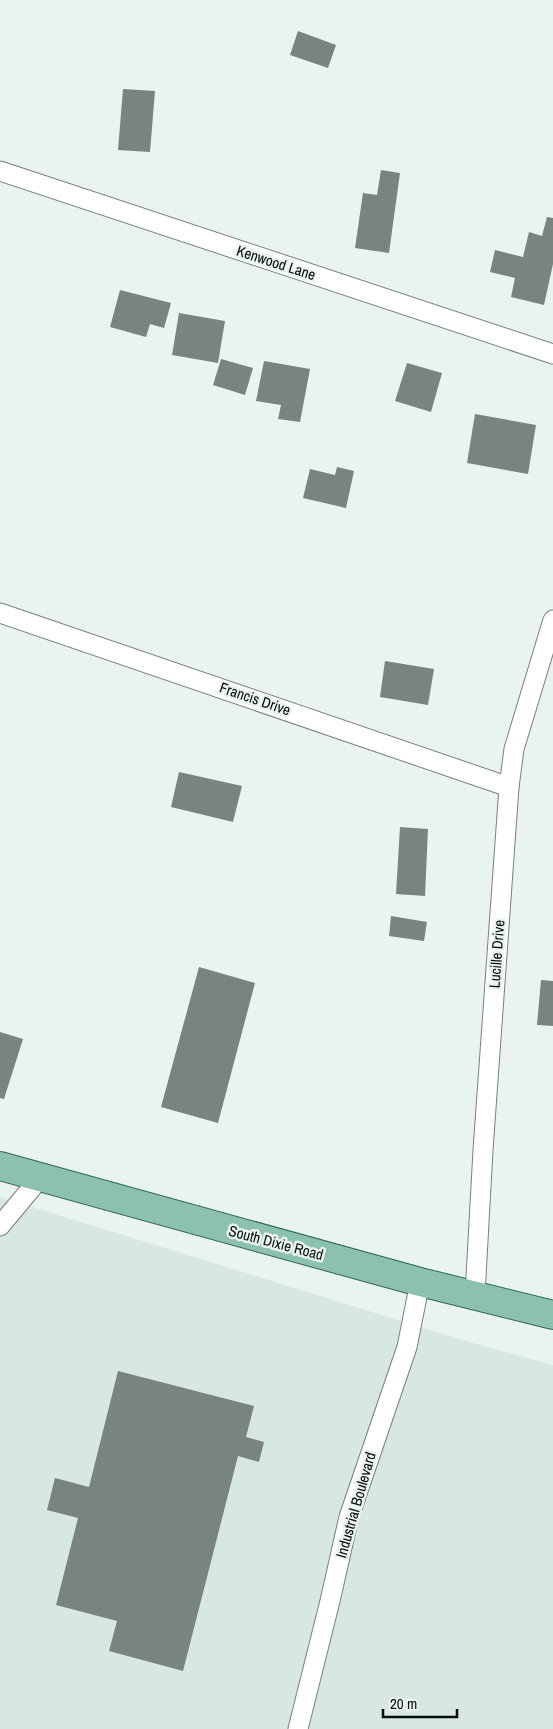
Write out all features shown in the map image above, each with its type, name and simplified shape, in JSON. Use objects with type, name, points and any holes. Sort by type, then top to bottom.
[{"type":"main road","name":"South Dixie Road","points":[[0,1166],[420,1282],[553,1316]]},
{"type":"street","name":"Kenwood Lane","points":[[0,171],[553,354]]},
{"type":"street","name":"Francis Drive","points":[[0,613],[509,787]]},
{"type":"street","name":"Lucille Drive","points":[[475,1295],[483,1150],[509,787],[514,749],[553,620]]},
{"type":"street","points":[[0,1226],[40,1178]]},
{"type":"street","name":"Industrial Boulevard","points":[[298,1729],[349,1516],[407,1348],[420,1282]]},
{"type":"shaded area","points":[[0,1197],[466,1341],[553,1365],[553,1729],[0,1729]]},
{"type":"building","points":[[298,31],[336,45],[328,68],[290,55]]},
{"type":"building","points":[[123,89],[155,91],[150,152],[118,150]]},
{"type":"building","points":[[381,170],[400,173],[389,253],[355,248],[363,193],[377,195]]},
{"type":"building","points":[[547,217],[553,218],[553,264],[544,305],[511,297],[515,278],[490,272],[495,250],[523,257],[529,232],[542,236]]},
{"type":"building","points":[[120,290],[171,303],[164,328],[150,324],[146,337],[110,327]]},
{"type":"building","points":[[179,313],[225,321],[218,363],[172,355]]},
{"type":"building","points":[[221,359],[253,368],[245,395],[213,385]]},
{"type":"building","points":[[264,361],[310,369],[300,422],[278,419],[281,405],[256,401]]},
{"type":"building","points":[[407,363],[442,373],[431,412],[395,401]]},
{"type":"building","points":[[475,414],[536,425],[528,474],[467,463]]},
{"type":"building","points":[[337,467],[354,471],[346,508],[303,498],[310,469],[335,475]]},
{"type":"building","points":[[385,661],[434,669],[428,705],[380,697]]},
{"type":"building","points":[[179,772],[242,786],[233,822],[171,807]]},
{"type":"building","points":[[400,827],[428,829],[425,896],[396,894]]},
{"type":"building","points":[[391,916],[427,922],[424,941],[389,936]]},
{"type":"building","points":[[199,967],[255,983],[218,1123],[161,1107]]},
{"type":"building","points":[[541,980],[553,981],[553,1026],[537,1025]]},
{"type":"building","points":[[0,1032],[23,1039],[4,1099],[0,1098]]},
{"type":"building","points":[[118,1371],[254,1406],[246,1437],[264,1442],[259,1462],[238,1456],[183,1671],[109,1651],[117,1621],[56,1605],[78,1518],[47,1510],[55,1478],[89,1487]]}]
